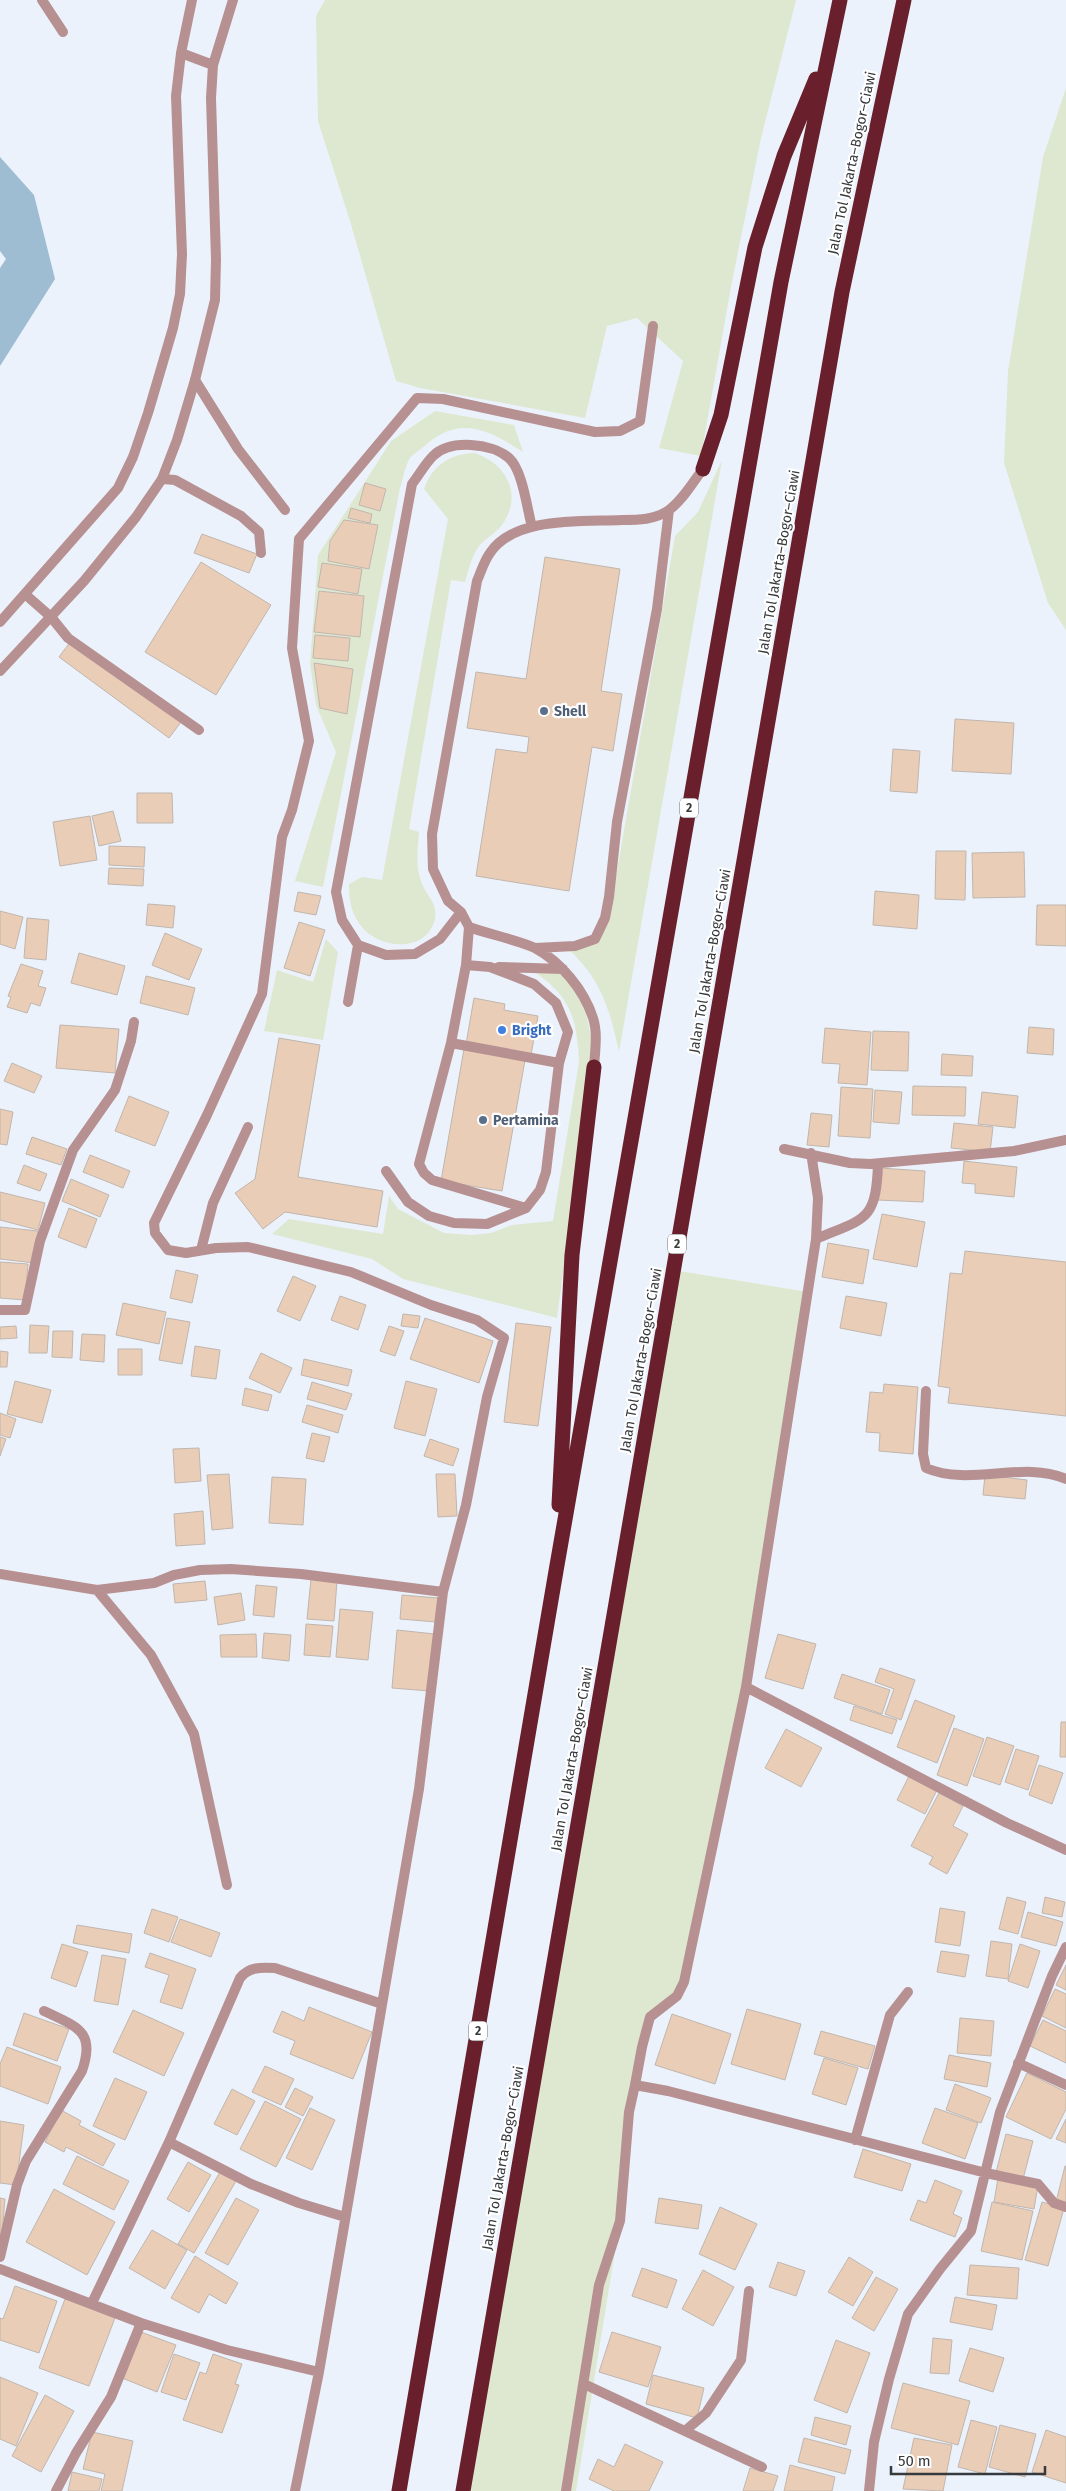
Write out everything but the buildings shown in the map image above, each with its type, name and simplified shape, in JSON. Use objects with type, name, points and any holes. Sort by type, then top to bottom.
[{"type":"highway","name":"2","points":[[399,2491],[556,1571],[781,282],[840,0]]},
{"type":"highway","name":"Jalan Tol Jakarta–Bogor–Ciawi","points":[[463,2491],[838,312],[890,58],[904,0]]},
{"type":"highway","points":[[703,469],[721,415],[755,247],[784,156],[830,45]]},
{"type":"highway","points":[[556,1571],[572,1254],[594,1067]]},
{"type":"street","points":[[42,0],[63,32]]},
{"type":"street","points":[[0,622],[26,595],[118,488],[133,457],[173,328],[180,294],[182,254],[176,96],[181,53],[192,0]]},
{"type":"street","points":[[0,671],[84,581],[136,517],[162,479],[177,440],[196,380],[215,300],[216,259],[211,98],[214,65],[233,0]]},
{"type":"street","points":[[181,53],[214,65]]},
{"type":"street","points":[[295,2491],[319,2372],[419,1789],[444,1592],[466,1505],[487,1397],[504,1338],[477,1320],[431,1305],[350,1272],[248,1247],[201,1250],[186,1253],[168,1250],[156,1233],[154,1223],[203,1124],[262,994],[282,837],[292,810],[309,741],[292,648],[299,539],[417,398],[444,399],[595,432],[620,432],[640,421],[653,326]]},
{"type":"street","points":[[196,380],[238,449],[285,510]]},
{"type":"street","points":[[462,912],[440,939],[415,954],[386,955],[358,945],[342,920],[336,892],[412,484],[434,454],[457,445],[482,445],[509,458],[518,474],[532,527]]},
{"type":"street","points":[[526,1208],[432,1180],[424,1174],[419,1164],[451,1043],[466,964],[469,927],[462,912],[448,902],[433,869],[432,834],[477,581],[490,552],[512,533],[556,523],[648,519],[669,510],[703,469]]},
{"type":"street","points":[[162,479],[175,480],[250,522],[259,532],[261,552]]},
{"type":"street","points":[[535,948],[575,946],[595,940],[605,918],[618,822],[657,609],[669,510]]},
{"type":"street","points":[[26,595],[51,617],[68,638],[199,730]]},
{"type":"street","points":[[469,927],[535,948],[562,969],[576,986],[593,1018],[595,1036],[594,1067]]},
{"type":"street","points":[[348,1002],[358,945]]},
{"type":"street","points":[[466,964],[490,967],[562,969]]},
{"type":"street","points":[[386,1171],[408,1202],[429,1216],[454,1223],[486,1224],[526,1208],[540,1190],[546,1172],[560,1063],[568,1032],[556,1003],[534,984],[490,967]]},
{"type":"street","points":[[0,1310],[25,1310],[40,1241],[73,1150],[115,1090],[131,1041],[134,1022]]},
{"type":"street","points":[[451,1043],[560,1063]]},
{"type":"street","points":[[201,1250],[214,1203],[248,1127]]},
{"type":"street","points":[[784,1149],[850,1163],[878,1164],[1014,1151],[1066,1140]]},
{"type":"street","points":[[566,2491],[599,2285],[620,2221],[629,2112],[642,2047],[650,2017],[677,1996],[684,1982],[746,1687],[816,1239],[818,1198],[811,1154]]},
{"type":"street","points":[[816,1239],[864,1217],[874,1203],[878,1164]]},
{"type":"street","points":[[926,1391],[923,1454],[926,1468],[937,1473],[971,1475],[1041,1472],[1066,1478]]},
{"type":"street","points":[[0,1574],[98,1590],[154,1583],[174,1575],[200,1570],[232,1569],[301,1574],[444,1592]]},
{"type":"street","points":[[98,1590],[151,1655],[194,1734],[227,1885]]},
{"type":"street","points":[[746,1687],[1007,1822],[1066,1850]]},
{"type":"street","points":[[868,2491],[874,2442],[888,2379],[910,2310],[943,2264],[969,2235],[1000,2112],[1066,1947]]},
{"type":"street","points":[[92,2303],[169,2142],[240,1978],[245,1971],[264,1967],[275,1968],[382,2004]]},
{"type":"street","points":[[855,2140],[890,2015],[908,1992]]},
{"type":"street","points":[[0,2257],[17,2185],[26,2161],[82,2071],[87,2057],[88,2043],[81,2031],[44,2011]]},
{"type":"street","points":[[1018,2063],[1066,2085]]},
{"type":"street","points":[[635,2085],[668,2091],[986,2173],[1038,2184],[1054,2203],[1066,2207]]},
{"type":"street","points":[[169,2142],[251,2184],[299,2203],[345,2217]]},
{"type":"street","points":[[0,2268],[141,2323],[227,2350],[319,2372]]},
{"type":"street","points":[[686,2430],[706,2413],[741,2360],[749,2291]]},
{"type":"street","points":[[56,2491],[111,2397],[141,2323]]},
{"type":"street","points":[[584,2384],[762,2467]]},
{"type":"green space","points":[[325,0],[796,0],[761,138],[731,287],[701,456],[659,448],[683,361],[637,318],[607,326],[585,418],[420,388],[396,381],[350,221],[318,121],[316,16]]},
{"type":"green space","points":[[1066,88],[1066,630],[1048,603],[1004,463],[1008,371],[1043,157]]},
{"type":"green space","points":[[435,411],[514,425],[523,452],[487,433],[476,429],[464,428],[440,434],[408,461],[400,488],[323,887],[295,881],[336,752],[316,705],[310,664],[318,555],[391,441]],"holes":[[[365,483],[386,490],[380,511],[359,505]],[[344,520],[378,526],[369,569],[328,561],[330,541]],[[323,563],[357,594],[318,587]],[[319,591],[364,596],[360,637],[314,632]],[[315,635],[350,638],[348,661],[313,658]],[[314,664],[353,669],[347,713],[320,707]]]},
{"type":"green space","points":[[474,453],[485,457],[502,471],[511,489],[512,500],[502,526],[479,546],[470,563],[465,582],[451,580],[409,829],[419,832],[417,856],[419,875],[435,908],[435,919],[430,930],[423,938],[402,944],[390,943],[379,940],[361,926],[351,906],[349,884],[362,877],[382,880],[448,519],[424,489],[432,474],[443,463],[457,456]]},
{"type":"green space","points":[[722,460],[619,1052],[608,1009],[596,983],[579,959],[567,948],[591,939],[608,923],[675,536],[698,512]]},
{"type":"green space","points":[[326,939],[338,952],[323,1040],[264,1031],[277,970],[313,982]]},
{"type":"green space","points":[[530,969],[562,973],[570,983],[585,1011],[593,1054],[557,1318],[403,1279],[372,1259],[272,1234],[289,1219],[383,1234],[389,1196],[398,1209],[444,1233],[472,1235],[491,1233],[512,1225],[553,1221],[579,1062],[578,1046],[573,1019],[562,997],[543,978]]},
{"type":"green space","points":[[673,1270],[808,1292],[746,1687],[684,1982],[659,2009],[642,2047],[620,2221],[576,2491],[463,2491]]},
{"type":"water","points":[[0,157],[34,195],[55,279],[0,366],[0,268],[6,259],[0,251]]},
{"type":"place","name":"Shell","points":[[544,711]]},
{"type":"place","name":"Bright","points":[[502,1030]]},
{"type":"place","name":"Pertamina","points":[[483,1120]]}]
